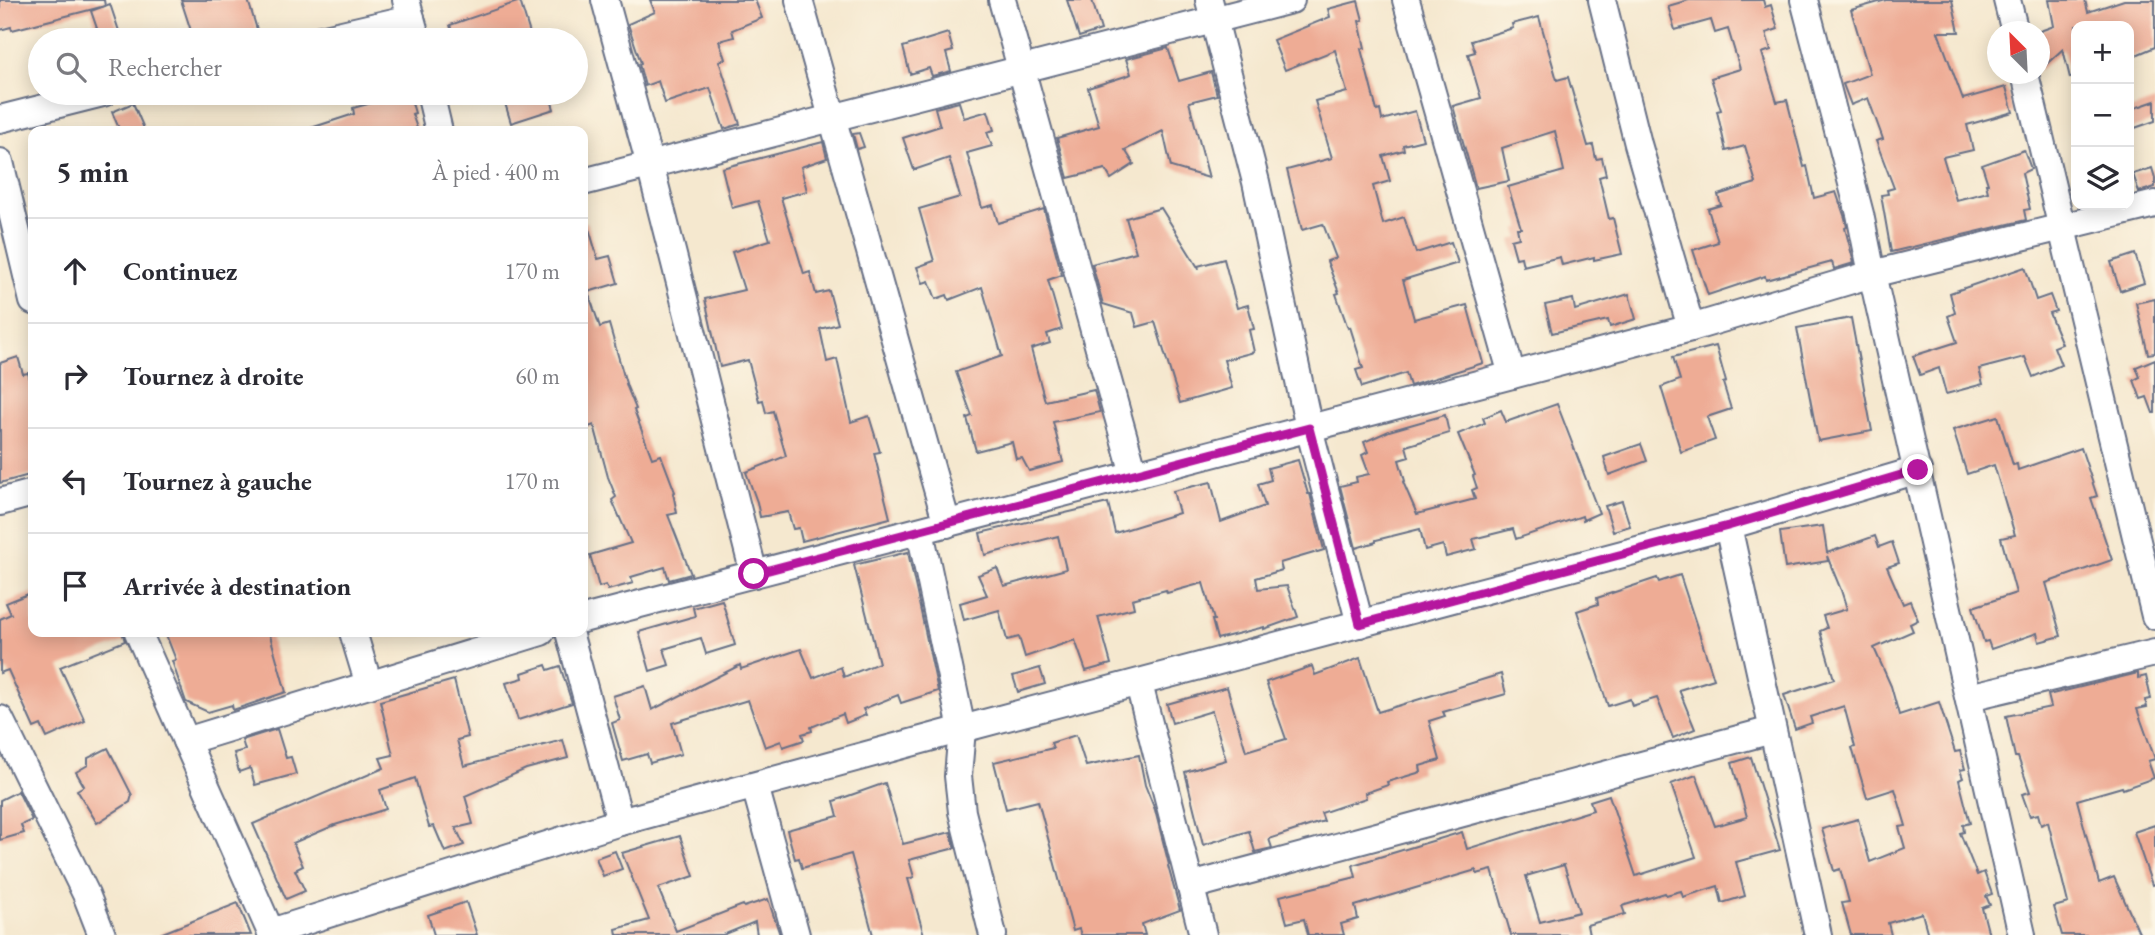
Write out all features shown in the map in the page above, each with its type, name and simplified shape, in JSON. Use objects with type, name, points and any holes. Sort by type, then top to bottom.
[{"type":"street","points":[[605,0],[650,164],[754,574]]},
{"type":"street","points":[[799,0],[947,523]]},
{"type":"street","points":[[1002,0],[1134,474]]},
{"type":"street","points":[[588,181],[1022,70],[1212,10],[1291,0]]},
{"type":"street","points":[[1406,0],[1512,375]]},
{"type":"street","points":[[1602,0],[1638,144],[1691,328]]},
{"type":"street","points":[[1804,0],[1860,214],[2022,935]]},
{"type":"street","points":[[2007,0],[2012,21]]},
{"type":"street","points":[[1212,10],[1256,182],[1309,428],[1360,624]]},
{"type":"street","points":[[370,28],[411,19]]},
{"type":"street","points":[[2027,84],[2155,616]]},
{"type":"street","points":[[0,119],[55,105]]},
{"type":"street","points":[[433,105],[438,126]]},
{"type":"street","points":[[0,162],[28,280]]},
{"type":"street","points":[[588,619],[1691,328],[1872,274],[2155,204]]},
{"type":"street","points":[[140,637],[272,933],[620,822],[1728,526],[1918,470]]},
{"type":"street","points":[[0,502],[28,494]]},
{"type":"street","points":[[1728,526],[1772,730],[1810,933]]},
{"type":"street","points":[[920,531],[962,729],[958,776],[962,812],[993,935]]},
{"type":"street","points":[[355,637],[369,685]]},
{"type":"street","points":[[186,741],[525,637]]},
{"type":"street","points":[[570,637],[620,822]]},
{"type":"street","points":[[1969,697],[2155,653]]},
{"type":"street","points":[[1139,684],[1203,935]]},
{"type":"street","points":[[0,719],[86,894],[102,935]]},
{"type":"street","points":[[1191,886],[1772,730]]},
{"type":"street","points":[[755,786],[796,935]]},
{"type":"building","points":[[0,0],[104,0],[105,6],[12,30],[11,27],[0,30]]},
{"type":"building","points":[[181,0],[248,0],[257,28],[190,28]]},
{"type":"building","points":[[650,0],[755,0],[762,18],[732,30],[734,37],[719,41],[725,59],[719,61],[740,124],[724,129],[710,88],[665,103],[658,81],[645,86],[639,64],[641,63],[628,24],[655,12]]},
{"type":"building","points":[[1067,0],[1092,0],[1101,30],[1079,37]]},
{"type":"building","points":[[1689,0],[1763,0],[1765,7],[1771,5],[1778,29],[1766,33],[1771,50],[1762,53],[1777,102],[1787,100],[1814,198],[1836,192],[1845,218],[1854,263],[1834,269],[1832,262],[1766,280],[1765,276],[1708,295],[1693,250],[1718,242],[1708,209],[1721,205],[1718,195],[1756,183],[1745,146],[1726,151],[1717,111],[1721,110],[1711,78],[1740,69],[1728,29],[1715,33],[1711,20],[1675,30],[1668,6]]},
{"type":"building","points":[[1886,0],[1952,0],[1959,32],[1938,32],[1963,99],[2006,87],[2013,112],[1967,125],[1973,150],[1943,157],[1956,200],[1988,192],[1982,165],[2024,150],[2031,169],[2022,173],[2030,209],[2024,210],[2026,220],[1891,252],[1881,195],[1888,194],[1887,190],[1894,188],[1876,141],[1883,139],[1868,98],[1851,105],[1843,84],[1870,74],[1851,10]]},
{"type":"building","points":[[2049,0],[2085,0],[2088,12],[2124,0],[2155,0],[2155,47],[2134,56],[2134,21],[2071,21],[2071,78],[2063,49],[2050,61],[2050,27],[2054,26]]},
{"type":"building","points":[[520,1],[528,28],[451,28],[450,25]]},
{"type":"building","points":[[1358,1],[1363,20],[1359,21],[1365,48],[1361,49],[1377,111],[1380,110],[1382,120],[1415,111],[1423,140],[1403,145],[1404,150],[1383,156],[1390,181],[1373,186],[1383,224],[1404,217],[1416,253],[1451,242],[1458,263],[1403,280],[1414,319],[1467,305],[1483,363],[1410,386],[1406,373],[1362,387],[1356,370],[1363,368],[1327,261],[1336,258],[1323,224],[1302,230],[1287,170],[1332,158],[1315,101],[1347,92],[1335,50],[1285,70],[1273,40],[1330,17],[1328,9]]},
{"type":"building","points":[[110,4],[118,28],[97,28],[91,11]]},
{"type":"building","points":[[1539,17],[1557,80],[1568,77],[1588,146],[1593,145],[1596,159],[1602,158],[1606,175],[1599,177],[1609,219],[1613,218],[1622,254],[1562,265],[1560,257],[1523,266],[1521,257],[1516,258],[1511,240],[1519,238],[1517,228],[1521,228],[1508,187],[1564,171],[1555,131],[1502,148],[1509,181],[1476,188],[1453,106],[1481,98],[1468,54],[1475,52],[1471,41],[1513,28],[1512,24]]},
{"type":"building","points":[[948,33],[953,51],[946,53],[951,71],[932,76],[929,68],[910,74],[903,47]]},
{"type":"building","points":[[1168,48],[1179,81],[1211,72],[1217,95],[1189,102],[1209,178],[1171,167],[1163,131],[1125,150],[1134,164],[1111,179],[1105,169],[1068,178],[1057,138],[1099,126],[1088,88],[1131,74],[1126,59]]},
{"type":"building","points":[[2155,101],[2155,121],[2134,128],[2134,108]]},
{"type":"building","points":[[959,102],[964,118],[988,111],[994,130],[987,132],[992,146],[967,153],[982,208],[993,205],[998,223],[1044,209],[1062,275],[1048,280],[1062,329],[1047,334],[1050,343],[1031,349],[1045,401],[1094,390],[1100,412],[1053,422],[1063,462],[1029,471],[1022,458],[1016,459],[1012,442],[976,451],[967,418],[972,416],[956,372],[1002,356],[982,287],[949,300],[947,295],[936,299],[929,281],[923,283],[917,267],[934,261],[919,209],[960,197],[949,158],[914,170],[903,138],[940,126],[935,108]]},
{"type":"building","points":[[134,105],[143,126],[118,126],[112,112]]},
{"type":"building","points":[[364,105],[413,105],[415,113],[412,114],[416,126],[317,126],[354,114],[353,108]]},
{"type":"building","points":[[506,105],[553,105],[554,109],[511,123]]},
{"type":"building","points":[[859,133],[864,147],[857,149],[853,134]]},
{"type":"building","points":[[823,142],[827,158],[801,167],[807,191],[781,198],[804,274],[810,272],[816,294],[829,291],[838,324],[820,329],[827,362],[837,359],[851,422],[869,416],[880,452],[874,453],[890,518],[802,541],[799,528],[793,529],[788,512],[760,517],[746,472],[786,456],[773,411],[766,413],[763,400],[759,401],[748,360],[720,367],[705,299],[744,290],[732,252],[770,240],[758,201],[732,208],[722,168]]},
{"type":"building","points":[[2152,168],[2155,187],[2139,192],[2134,174]]},
{"type":"building","points":[[1161,208],[1199,269],[1198,266],[1224,259],[1237,308],[1248,305],[1254,329],[1249,330],[1254,352],[1224,360],[1232,388],[1180,403],[1155,322],[1137,327],[1133,313],[1103,304],[1092,264],[1136,252],[1126,218]]},
{"type":"building","points":[[588,225],[598,259],[610,256],[618,283],[588,292]]},
{"type":"building","points":[[2135,254],[2144,283],[2120,291],[2111,262]]},
{"type":"building","points":[[2025,267],[2036,300],[2050,295],[2056,311],[2049,313],[2062,344],[2054,347],[2061,365],[2033,377],[2025,357],[1979,369],[1983,384],[1946,394],[1939,368],[1920,375],[1913,356],[1957,342],[1948,316],[1955,313],[1950,293]]},
{"type":"building","points":[[588,292],[600,327],[609,324],[636,409],[634,410],[652,458],[661,455],[675,492],[677,513],[668,515],[691,574],[669,580],[665,567],[631,577],[633,583],[608,590],[606,585],[599,587],[590,555],[631,543],[612,500],[616,497],[594,425],[588,427]]},
{"type":"building","points":[[1629,294],[1636,319],[1610,327],[1608,320],[1552,333],[1545,305],[1573,299],[1575,310]]},
{"type":"building","points":[[2155,299],[2155,353],[2148,354],[2136,303]]},
{"type":"building","points":[[1851,318],[1872,431],[1818,441],[1797,328]]},
{"type":"building","points":[[1716,346],[1731,409],[1707,417],[1715,440],[1681,452],[1661,387],[1680,380],[1673,357]]},
{"type":"building","points":[[18,357],[23,374],[28,373],[28,475],[0,483],[0,363]]},
{"type":"building","points":[[2155,359],[2153,413],[2147,397],[2141,399],[2134,380],[2140,377],[2136,367]]},
{"type":"building","points":[[1557,404],[1599,513],[1583,520],[1582,516],[1516,539],[1513,529],[1473,539],[1476,549],[1446,557],[1443,545],[1425,550],[1420,529],[1356,548],[1340,486],[1357,482],[1356,477],[1369,474],[1362,455],[1368,452],[1364,442],[1389,431],[1445,415],[1449,433],[1406,446],[1409,457],[1399,460],[1405,481],[1403,482],[1417,514],[1475,499],[1472,490],[1477,488],[1473,476],[1475,475],[1458,434],[1485,423],[1483,418],[1501,410],[1506,422]]},
{"type":"building","points":[[1998,416],[2013,465],[2017,464],[2018,470],[2081,448],[2097,496],[2091,498],[2112,560],[2046,583],[2061,636],[2039,642],[2037,633],[1991,649],[1988,641],[1984,642],[1973,607],[2016,593],[2001,538],[2015,535],[1994,465],[1967,474],[1953,430]]},
{"type":"building","points":[[1641,444],[1647,461],[1609,475],[1604,457]]},
{"type":"building","points":[[1298,460],[1324,550],[1280,563],[1282,570],[1256,578],[1258,589],[1287,586],[1298,617],[1264,629],[1217,639],[1203,583],[1167,593],[1166,590],[1132,599],[1134,608],[1098,617],[1111,664],[1086,671],[1075,640],[1025,657],[1019,637],[1007,640],[999,610],[964,620],[960,603],[987,595],[978,575],[997,568],[1004,586],[1066,569],[1058,536],[985,555],[980,533],[1108,503],[1115,533],[1179,513],[1173,491],[1211,482],[1221,522],[1265,506],[1258,484],[1271,480],[1268,468]]},
{"type":"building","points":[[1622,501],[1630,526],[1613,531],[1605,506]]},
{"type":"building","points":[[1823,526],[1827,553],[1875,536],[1879,547],[1892,542],[1899,563],[1887,567],[1903,604],[1910,601],[1918,620],[1910,624],[1913,631],[1874,648],[1891,686],[1899,715],[1939,702],[1955,752],[1960,751],[1965,769],[1960,770],[1963,778],[1959,780],[1970,823],[1963,825],[1964,832],[1960,833],[1977,875],[1984,872],[1992,894],[1986,896],[1990,905],[1982,908],[1989,935],[1928,935],[1922,913],[1888,923],[1891,935],[1851,935],[1842,903],[1849,902],[1840,869],[1834,871],[1822,829],[1858,819],[1870,862],[1905,848],[1899,827],[1906,826],[1895,789],[1867,798],[1852,748],[1855,747],[1844,706],[1810,717],[1812,723],[1795,729],[1784,695],[1834,679],[1820,631],[1827,628],[1823,616],[1847,609],[1841,590],[1827,556],[1828,561],[1785,568],[1780,532]]},
{"type":"building","points":[[908,552],[938,691],[901,703],[898,695],[863,709],[866,715],[846,723],[843,714],[811,727],[812,731],[802,734],[804,740],[783,747],[781,741],[765,747],[748,700],[672,723],[681,754],[650,763],[647,754],[623,761],[612,723],[620,720],[613,696],[645,686],[652,710],[740,665],[741,669],[801,649],[813,678],[841,667],[844,677],[879,663],[854,565]]},
{"type":"building","points":[[1680,575],[1714,679],[1679,690],[1695,729],[1673,738],[1657,698],[1632,706],[1630,699],[1608,706],[1577,611],[1598,604],[1597,598],[1657,578],[1659,582]]},
{"type":"building","points":[[28,594],[28,637],[124,637],[125,641],[60,667],[85,721],[47,738],[41,725],[34,728],[8,670],[0,673],[0,619],[11,614],[6,603]]},
{"type":"building","points":[[722,600],[735,645],[706,654],[701,638],[664,649],[669,665],[650,671],[639,632],[695,616],[693,608]]},
{"type":"building","points":[[167,637],[270,637],[286,692],[233,710],[232,705],[208,712],[186,702],[172,661],[176,660]]},
{"type":"building","points":[[1360,658],[1378,712],[1501,674],[1506,694],[1443,712],[1445,716],[1429,721],[1440,760],[1420,766],[1421,772],[1387,782],[1388,785],[1365,793],[1366,798],[1321,813],[1324,821],[1269,839],[1272,848],[1255,852],[1249,831],[1203,845],[1185,772],[1226,760],[1212,711],[1172,723],[1167,704],[1227,687],[1246,751],[1286,739],[1266,682],[1312,666],[1315,675]]},
{"type":"building","points":[[546,665],[548,670],[560,666],[572,703],[518,720],[506,683],[523,678],[522,673]]},
{"type":"building","points":[[1040,668],[1045,684],[1018,692],[1013,676]]},
{"type":"building","points":[[2138,673],[2138,678],[2146,676],[2151,699],[2145,700],[2147,707],[2137,709],[2155,759],[2148,761],[2154,778],[2077,800],[2099,883],[2114,877],[2140,935],[2062,935],[2054,907],[2068,903],[2048,822],[2041,825],[2038,814],[2030,816],[2022,794],[2030,792],[2018,757],[2015,757],[2006,716],[2051,707],[2048,695]]},
{"type":"building","points":[[454,680],[468,737],[457,740],[464,766],[563,740],[568,758],[526,769],[465,796],[473,824],[456,828],[464,845],[445,852],[434,826],[429,827],[415,778],[380,790],[386,809],[335,825],[293,843],[303,866],[295,870],[305,891],[286,899],[253,824],[384,768],[380,758],[393,755],[380,701]]},
{"type":"building","points":[[277,729],[286,758],[291,757],[296,774],[255,785],[250,768],[239,772],[234,753],[245,750],[242,740]]},
{"type":"building","points":[[1076,735],[1086,766],[1139,755],[1180,910],[1142,924],[1145,935],[1081,935],[1079,929],[1073,931],[1038,801],[1006,809],[994,762],[1053,748],[1051,743]]},
{"type":"building","points":[[108,748],[132,795],[130,802],[97,823],[77,790],[84,786],[76,772],[88,765],[88,758]]},
{"type":"building","points":[[1751,757],[1780,850],[1736,862],[1745,896],[1722,903],[1718,886],[1683,897],[1681,891],[1666,895],[1665,893],[1622,906],[1625,914],[1587,925],[1589,935],[1511,935],[1492,870],[1477,874],[1476,870],[1355,906],[1358,919],[1341,924],[1344,935],[1308,935],[1304,919],[1287,923],[1280,896],[1356,877],[1353,865],[1462,832],[1467,849],[1593,810],[1590,801],[1609,795],[1636,876],[1696,857],[1671,784],[1696,775],[1715,826],[1747,817],[1732,763]],"holes":[[[1564,865],[1579,912],[1540,922],[1526,876]]]},
{"type":"building","points":[[885,783],[903,844],[951,832],[955,848],[909,860],[914,877],[908,879],[924,935],[873,935],[851,854],[802,868],[799,858],[795,859],[787,830],[838,816],[834,801]]},
{"type":"building","points":[[18,791],[32,820],[21,825],[24,833],[0,840],[0,800]]},
{"type":"building","points":[[2155,825],[2155,884],[2152,885],[2134,832]]},
{"type":"building","points":[[680,836],[694,876],[658,888],[676,931],[743,905],[744,907],[768,899],[780,935],[757,935],[755,922],[723,935],[617,935],[616,929],[649,920],[622,853]]},
{"type":"building","points":[[615,851],[622,869],[603,876],[596,858]]},
{"type":"building","points":[[466,902],[477,935],[434,935],[428,915]]},
{"type":"building","points":[[238,903],[251,935],[160,935],[160,934]]},
{"type":"route","points":[[754,574],[1309,428],[1360,624],[1728,526],[1918,470]]}]
